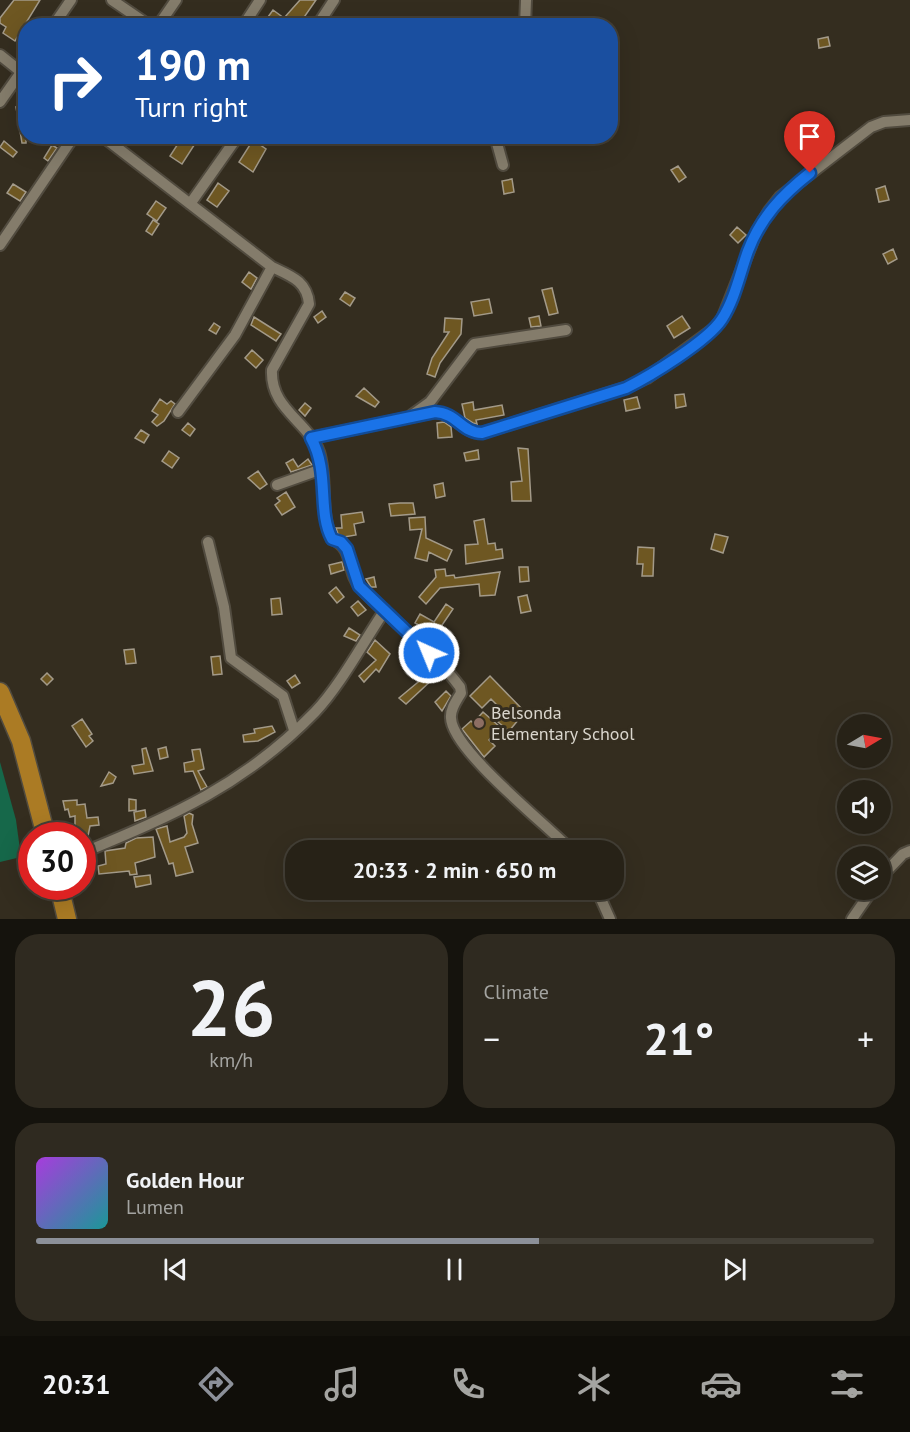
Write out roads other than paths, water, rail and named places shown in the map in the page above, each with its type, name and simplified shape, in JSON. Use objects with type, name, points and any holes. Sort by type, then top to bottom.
[{"type":"highway","points":[[0,692],[21,741],[42,822]]},
{"type":"highway","points":[[62,900],[67,919]]},
{"type":"street","points":[[59,18],[71,0]]},
{"type":"street","points":[[112,0],[138,18]]},
{"type":"street","points":[[164,18],[176,0]]},
{"type":"street","points":[[248,18],[260,0]]},
{"type":"street","points":[[322,18],[334,0]]},
{"type":"street","points":[[525,18],[526,0]]},
{"type":"street","points":[[0,55],[18,67]]},
{"type":"street","points":[[0,102],[18,79]]},
{"type":"street","points":[[311,438],[409,417],[447,413],[465,428],[482,433],[626,388],[647,378],[715,328],[722,319],[756,233],[780,197],[871,127],[884,122],[910,120]]},
{"type":"street","points":[[0,245],[69,144]]},
{"type":"street","points":[[112,144],[272,267],[299,280],[309,296],[309,304],[272,369],[272,376],[274,390],[289,415],[311,438],[319,452],[326,527],[332,539],[341,542],[347,549],[359,586],[460,687],[461,693],[452,710],[451,719],[463,743],[515,800],[559,840]]},
{"type":"street","points":[[190,204],[232,144]]},
{"type":"street","points":[[497,144],[503,165]]},
{"type":"street","points":[[178,412],[236,335],[272,267]]},
{"type":"street","points":[[409,417],[430,402],[474,344],[566,330]]},
{"type":"street","points":[[277,485],[322,469]]},
{"type":"street","points":[[208,542],[224,607],[231,658],[283,696],[294,730]]},
{"type":"street","points":[[96,847],[186,808],[221,789],[271,753],[316,711],[385,610]]},
{"type":"street","points":[[891,867],[903,854],[910,851]]},
{"type":"street","points":[[601,900],[610,919]]},
{"type":"street","points":[[852,919],[865,900]]},
{"type":"place","name":"Belsonda Elementary School","points":[[479,723]]}]
